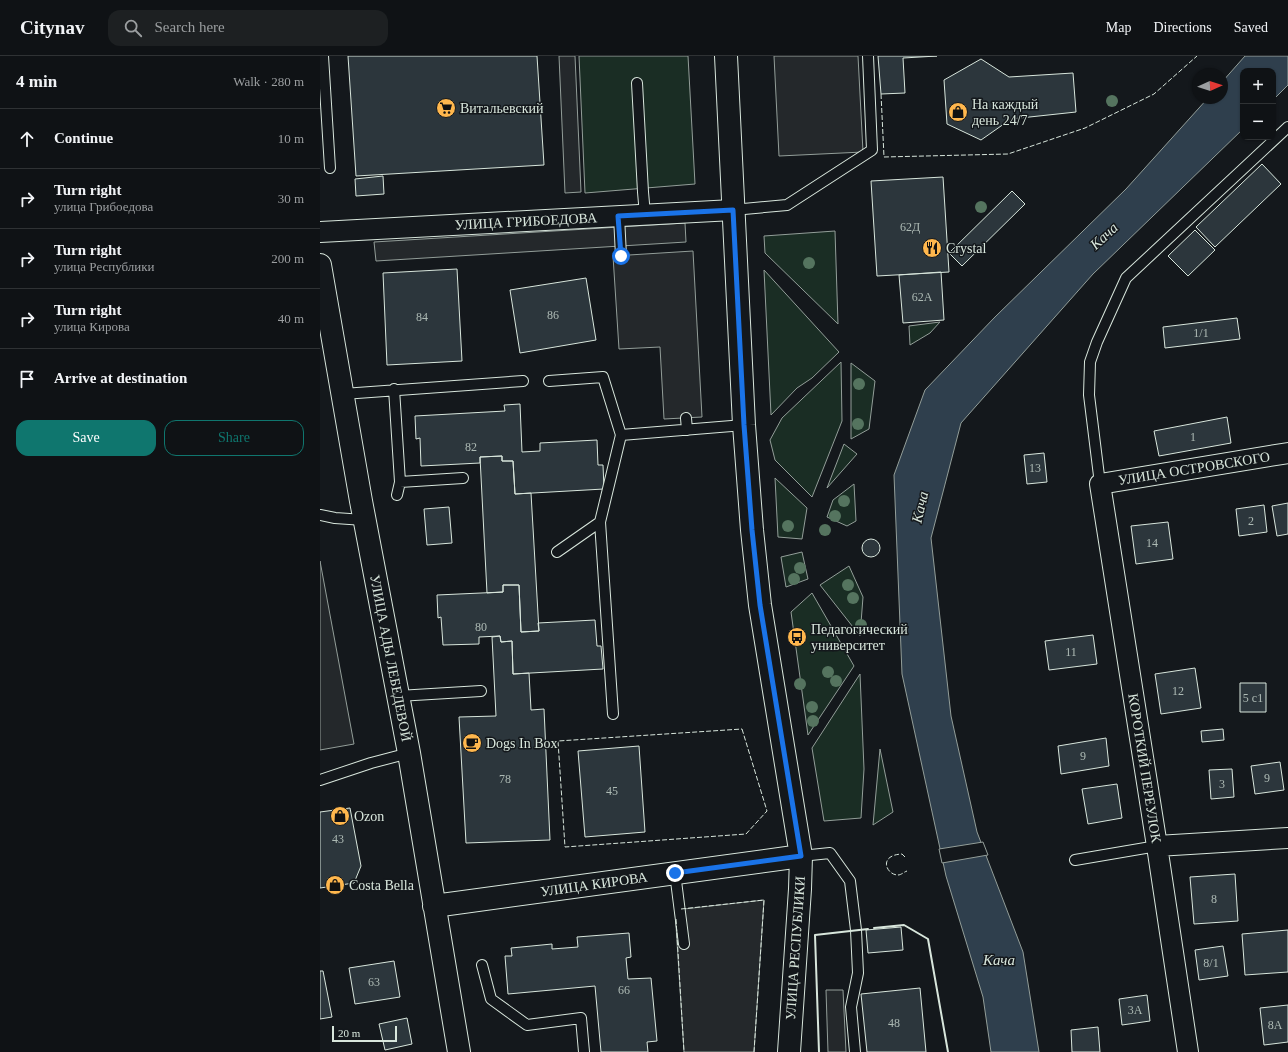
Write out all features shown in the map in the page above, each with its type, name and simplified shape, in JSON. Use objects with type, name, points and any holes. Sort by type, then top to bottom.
[{"type":"street","name":"УЛИЦА РЕСПУБЛИКИ","points":[[726,56],[744,425],[752,530],[760,605],[801,856],[789,1052]]},
{"type":"street","name":"УЛИЦА ГРИБОЕДОВА","points":[[320,232],[733,210]]},
{"type":"street","name":"УЛИЦА АДЫ ЛЕБЕДЕВОЙ","points":[[320,265],[364,520],[409,753],[459,1052]]},
{"type":"street","name":"УЛИЦА ОСТРОВСКОГО","points":[[1100,484],[1288,453]]},
{"type":"street","name":"КОРОТКИЙ ПЕРЕУЛОК","points":[[1100,484],[1188,1052]]},
{"type":"street","points":[[1157,846],[1288,838]]},
{"type":"street","name":"УЛИЦА КИРОВА","points":[[434,906],[801,856]]},
{"type":"lane","points":[[323,56],[322,69],[330,168]]},
{"type":"lane","points":[[733,210],[787,205],[872,150],[868,56]]},
{"type":"lane","points":[[637,83],[645,215]]},
{"type":"lane","points":[[1100,484],[1089,395],[1090,362],[1097,342],[1126,278],[1288,127]]},
{"type":"lane","points":[[618,216],[621,256]]},
{"type":"lane","points":[[549,381],[603,377],[620,435],[600,522],[613,714]]},
{"type":"lane","points":[[342,394],[394,389],[523,381]]},
{"type":"lane","points":[[394,389],[400,482],[397,495]]},
{"type":"lane","points":[[686,418],[687,430]]},
{"type":"lane","points":[[620,435],[744,425]]},
{"type":"lane","points":[[400,482],[463,478]]},
{"type":"lane","points":[[320,515],[335,518],[364,520]]},
{"type":"lane","points":[[557,552],[600,522]]},
{"type":"lane","points":[[398,696],[481,691]]},
{"type":"lane","points":[[320,780],[371,763],[409,753]]},
{"type":"lane","points":[[1075,860],[1157,846]]},
{"type":"lane","points":[[801,856],[830,853],[850,881],[856,930],[858,973],[851,1007],[855,1052]]},
{"type":"lane","points":[[675,873],[684,944]]},
{"type":"lane","points":[[482,965],[491,999],[527,1025],[581,1018],[584,1052]]},
{"type":"green space","points":[[579,56],[688,56],[695,184],[585,193]]},
{"type":"green space","points":[[835,231],[838,324],[765,253],[764,236]]},
{"type":"green space","points":[[764,270],[839,352],[812,378],[797,388],[771,415]]},
{"type":"green space","points":[[940,322],[930,333],[910,345],[909,326]]},
{"type":"green space","points":[[841,362],[842,421],[812,497],[775,460],[770,440],[782,418]]},
{"type":"green space","points":[[851,363],[875,381],[869,429],[851,439]]},
{"type":"green space","points":[[844,444],[857,454],[827,488]]},
{"type":"green space","points":[[775,478],[807,508],[802,539],[778,537]]},
{"type":"green space","points":[[854,484],[856,521],[847,526],[827,517],[833,500]]},
{"type":"green space","points":[[802,552],[808,579],[786,587],[781,557]]},
{"type":"green space","points":[[849,566],[863,597],[860,636],[820,585]]},
{"type":"green space","points":[[812,593],[854,666],[808,735],[791,612]]},
{"type":"green space","points":[[860,674],[864,769],[861,818],[824,821],[812,748]]},
{"type":"green space","points":[[880,749],[893,812],[873,825]]},
{"type":"shaded area","points":[[559,56],[575,56],[581,192],[565,193]]},
{"type":"shaded area","points":[[774,56],[858,56],[863,152],[779,156]]},
{"type":"shaded area","points":[[685,223],[686,242],[376,261],[374,242]]},
{"type":"shaded area","points":[[693,251],[702,417],[664,419],[660,347],[619,349],[613,256]]},
{"type":"shaded area","points":[[320,561],[354,744],[320,750]]},
{"type":"shaded area","points":[[764,900],[754,1052],[684,1052],[675,910]]},
{"type":"shaded area","points":[[826,990],[843,990],[846,1052],[828,1052]]},
{"type":"water","name":"Кача","points":[[1245,56],[1288,56],[1288,85],[1276,97],[1276,68],[1240,68],[1240,132],[1093,274],[961,423],[931,538],[951,716],[977,832],[1023,952],[1039,1052],[991,1052],[983,997],[946,876],[902,674],[894,475],[925,390],[995,317],[1126,189],[1203,104],[1228,104],[1228,75]]},
{"type":"pier","points":[[983,842],[988,855],[942,863],[939,849]]},
{"type":"building","name":"Витальевский","points":[[348,56],[537,56],[544,165],[356,176]]},
{"type":"building","points":[[878,56],[937,56],[903,58],[905,93],[881,94]]},
{"type":"building","points":[[981,59],[1009,77],[1073,73],[1076,112],[1011,119],[981,140],[947,124],[944,80]]},
{"type":"building","points":[[1262,164],[1281,184],[1215,247],[1196,227]]},
{"type":"building","points":[[383,176],[384,194],[356,196],[355,179]]},
{"type":"building","points":[[943,177],[949,272],[877,276],[871,181]]},
{"type":"building","points":[[1012,191],[1025,204],[962,266],[949,253]]},
{"type":"building","points":[[1195,230],[1215,250],[1188,276],[1168,256]]},
{"type":"building","points":[[457,269],[462,361],[387,365],[383,273]]},
{"type":"building","points":[[941,272],[944,320],[903,323],[899,275]]},
{"type":"building","points":[[586,278],[596,340],[520,353],[510,290]]},
{"type":"building","points":[[1237,318],[1240,339],[1165,348],[1163,327]]},
{"type":"building","points":[[520,404],[522,452],[540,451],[540,443],[597,440],[598,465],[603,465],[604,489],[515,494],[513,461],[502,461],[502,456],[480,457],[480,463],[421,466],[420,438],[416,439],[415,416],[505,411],[504,405]]},
{"type":"building","points":[[1227,417],[1231,443],[1159,456],[1154,431]]},
{"type":"building","points":[[1044,453],[1047,482],[1027,484],[1024,455]]},
{"type":"building","points":[[502,456],[502,461],[513,461],[515,494],[531,493],[539,631],[521,632],[519,585],[503,585],[503,592],[487,593],[480,457]]},
{"type":"building","points":[[1288,503],[1288,534],[1277,536],[1272,506]]},
{"type":"building","points":[[1264,505],[1267,532],[1239,536],[1236,509]]},
{"type":"building","points":[[449,507],[452,543],[427,545],[424,509]]},
{"type":"building","points":[[1168,522],[1173,559],[1136,564],[1131,526]]},
{"type":"building","points":[[871,539],[877,542],[880,548],[877,554],[871,557],[865,554],[862,548],[865,542]]},
{"type":"building","points":[[503,585],[519,585],[521,632],[539,631],[538,623],[595,620],[597,646],[601,646],[603,669],[513,674],[512,641],[501,642],[500,636],[479,637],[479,644],[443,645],[441,617],[438,618],[437,595],[503,592]]},
{"type":"building","points":[[794,633],[799,633],[800,641],[795,641]]},
{"type":"building","points":[[1093,635],[1097,664],[1049,670],[1045,641]]},
{"type":"building","points":[[500,636],[501,642],[512,641],[513,674],[529,673],[531,710],[544,709],[550,840],[466,843],[459,717],[496,716],[492,637]]},
{"type":"building","points":[[1195,668],[1201,708],[1161,714],[1155,674]]},
{"type":"building","points":[[1240,683],[1266,683],[1266,712],[1240,712]]},
{"type":"building","points":[[1223,729],[1224,740],[1202,742],[1201,731]]},
{"type":"building","points":[[1106,738],[1109,766],[1061,774],[1058,746]]},
{"type":"building","points":[[639,746],[645,832],[585,837],[578,751]]},
{"type":"building","points":[[1280,762],[1284,790],[1255,794],[1251,766]]},
{"type":"building","points":[[1232,769],[1234,797],[1211,799],[1209,770]]},
{"type":"building","points":[[1117,784],[1122,818],[1088,824],[1082,789]]},
{"type":"building","points":[[350,808],[361,866],[354,883],[320,888],[320,812]]},
{"type":"building","points":[[1235,874],[1238,921],[1194,924],[1190,877]]},
{"type":"building","points":[[901,927],[903,950],[868,953],[866,930]]},
{"type":"building","points":[[1288,930],[1288,972],[1245,975],[1242,934]]},
{"type":"building","points":[[629,933],[631,957],[626,958],[628,979],[651,978],[657,1041],[647,1042],[648,1052],[601,1052],[595,986],[508,994],[505,956],[512,956],[511,948],[552,944],[552,949],[578,947],[577,937]]},
{"type":"building","points":[[1223,946],[1228,976],[1199,980],[1195,950]]},
{"type":"building","points":[[394,961],[400,997],[355,1004],[349,968]]},
{"type":"building","points":[[320,971],[323,971],[332,1017],[320,1019]]},
{"type":"building","points":[[920,988],[926,1052],[867,1052],[861,994]]},
{"type":"building","points":[[1147,995],[1150,1021],[1122,1025],[1119,999]]},
{"type":"building","points":[[1288,1005],[1288,1042],[1264,1045],[1260,1008]]},
{"type":"building","points":[[407,1018],[412,1044],[385,1050],[379,1024]]},
{"type":"building","points":[[1098,1027],[1100,1052],[1072,1052],[1071,1030]]},
{"type":"fence","points":[[881,94],[884,157],[1008,154],[1085,128],[1154,94],[1197,56]]},
{"type":"fence","points":[[742,729],[767,811],[746,834],[565,847],[558,741],[742,729]]},
{"type":"fence","points":[[905,857],[902,854],[894,855],[887,861],[886,865],[890,872],[894,874],[899,875],[907,871]]},
{"type":"fence","points":[[681,909],[764,900],[754,1052]]},
{"type":"fence","points":[[676,919],[684,1052]]},
{"type":"wall","points":[[874,928],[904,925],[928,939],[948,1052]]},
{"type":"wall","points":[[819,1052],[815,935],[868,929]]},
{"type":"place","name":"Витальевский","points":[[446,108]]},
{"type":"place","name":"На каждый день 24/7","points":[[958,112]]},
{"type":"place","name":"Crystal","points":[[932,248]]},
{"type":"place","name":"Педагогический университет","points":[[797,637]]},
{"type":"place","name":"Dogs In Box","points":[[472,743]]},
{"type":"place","name":"Ozon","points":[[340,816]]},
{"type":"place","name":"Costa Bella","points":[[335,885]]},
{"type":"route","points":[[621,256],[618,216],[733,210],[744,425],[752,530],[760,605],[801,856],[675,873]]}]
